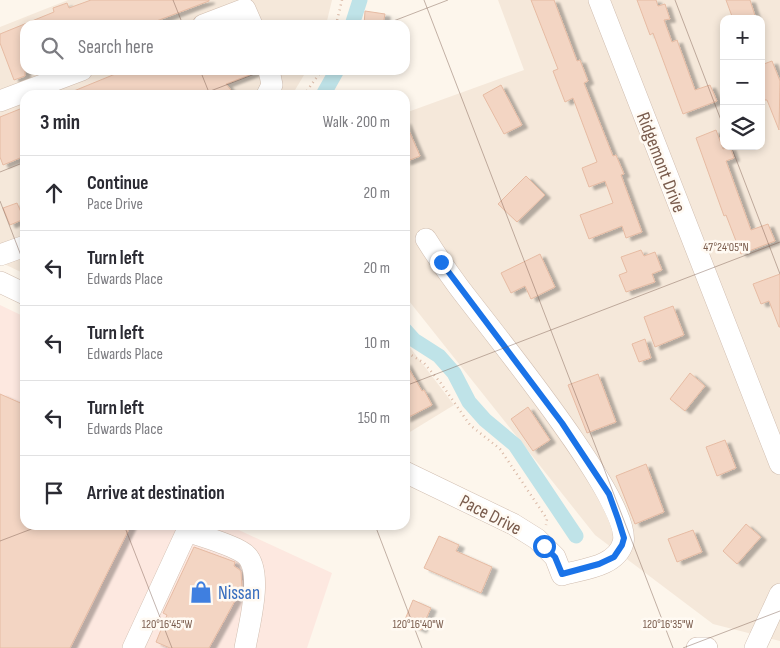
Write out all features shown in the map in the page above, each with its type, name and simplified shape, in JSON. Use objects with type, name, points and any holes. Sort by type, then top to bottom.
[{"type":"street","name":"Ridgemont Drive","points":[[599,0],[780,464]]},
{"type":"street","points":[[216,20],[245,9],[250,20]]},
{"type":"street","points":[[27,90],[68,75]]},
{"type":"street","points":[[270,75],[272,85],[270,90]]},
{"type":"street","points":[[0,100],[20,93]]},
{"type":"street","name":"Pace Drive","points":[[410,474],[513,524],[537,538],[555,557],[562,574],[610,560],[622,545],[624,538],[622,530],[609,494],[562,423],[457,285],[426,239]]},
{"type":"street","points":[[0,255],[20,248]]},
{"type":"street","points":[[0,282],[20,292]]},
{"type":"street","points":[[133,648],[187,531],[243,552],[252,560],[256,585],[245,648]]},
{"type":"street","points":[[756,648],[780,594]]},
{"type":"street","points":[[697,648],[707,648]]},
{"type":"path","points":[[337,20],[342,0]]},
{"type":"path","points":[[308,90],[318,75]]},
{"type":"path","points":[[410,354],[424,363],[440,382],[470,425],[500,449],[547,519],[544,546]]},
{"type":"shaded area","points":[[68,0],[332,0],[327,20],[20,20],[20,75],[304,75],[295,90],[20,90],[20,272],[0,262],[0,27]]},
{"type":"shaded area","points":[[498,0],[780,0],[780,641],[713,624],[595,535],[410,302],[410,111],[524,70]]},
{"type":"shaded area","points":[[0,305],[20,315],[20,530],[239,530],[332,573],[307,648],[0,648]]},
{"type":"shaded area","points":[[410,348],[454,405],[410,432]]},
{"type":"building","points":[[91,0],[209,0],[159,20],[34,20],[54,12],[53,8],[67,3],[69,8]]},
{"type":"building","points":[[531,0],[554,0],[577,61],[580,60],[588,81],[584,83],[613,156],[616,155],[624,174],[621,175],[642,232],[626,238],[622,226],[589,239],[580,215],[613,203],[605,181],[589,187],[582,168],[597,162],[573,98],[565,102],[553,71],[558,69]]},
{"type":"building","points":[[637,0],[656,0],[658,6],[665,4],[670,19],[664,20],[672,42],[677,40],[695,90],[710,85],[717,101],[683,114],[653,33],[650,35]]},
{"type":"building","points":[[726,0],[750,0],[755,15],[732,15]]},
{"type":"building","points":[[365,11],[385,14],[384,20],[364,20]]},
{"type":"building","points":[[20,26],[20,75],[25,76],[14,80],[0,43],[0,34]]},
{"type":"building","points":[[772,61],[780,81],[779,130],[767,100],[765,100],[765,64]]},
{"type":"building","points":[[113,75],[249,75],[226,84],[231,90],[76,90]]},
{"type":"building","points":[[501,85],[522,125],[504,134],[483,95]]},
{"type":"building","points":[[20,109],[20,158],[3,165],[0,157],[0,117]]},
{"type":"building","points":[[716,130],[720,141],[720,150],[731,150],[734,158],[726,161],[751,230],[768,224],[775,241],[741,254],[726,215],[724,216],[696,138]]},
{"type":"building","points":[[410,133],[420,156],[410,160]]},
{"type":"building","points":[[526,176],[545,195],[517,222],[498,204]]},
{"type":"building","points":[[17,203],[20,210],[20,221],[10,225],[3,208]]},
{"type":"building","points":[[641,250],[644,256],[655,252],[662,270],[652,274],[655,282],[626,292],[619,275],[627,272],[621,257]]},
{"type":"building","points":[[540,254],[555,287],[531,299],[525,286],[511,293],[501,273]]},
{"type":"building","points":[[780,274],[779,327],[769,301],[761,304],[753,284]]},
{"type":"building","points":[[673,306],[684,335],[655,347],[644,317]]},
{"type":"building","points":[[645,339],[651,358],[639,362],[632,344]]},
{"type":"building","points":[[410,371],[422,391],[424,390],[432,405],[410,416]]},
{"type":"building","points":[[690,373],[705,386],[685,411],[670,399]]},
{"type":"building","points":[[598,374],[616,422],[587,433],[568,385]]},
{"type":"building","points":[[0,394],[20,403],[20,530],[129,530],[70,648],[0,648]]},
{"type":"building","points":[[528,407],[550,440],[533,451],[511,419]]},
{"type":"building","points":[[725,440],[736,468],[717,476],[706,447]]},
{"type":"building","points":[[646,464],[664,512],[635,524],[616,476]]},
{"type":"building","points":[[746,524],[761,537],[737,564],[723,551]]},
{"type":"building","points":[[693,530],[702,552],[677,562],[668,539]]},
{"type":"building","points":[[439,536],[459,545],[456,551],[492,567],[481,593],[424,568]]},
{"type":"building","name":"Nissan","points":[[194,547],[235,562],[234,566],[241,572],[242,588],[209,648],[170,648],[156,642],[167,615],[163,613]]},
{"type":"building","points":[[413,600],[431,608],[421,630],[404,622]]},
{"type":"waterway","points":[[354,20],[360,0]]},
{"type":"waterway","points":[[326,90],[334,75]]},
{"type":"waterway","points":[[410,336],[439,356],[454,373],[469,402],[485,420],[515,445],[576,536]]},
{"type":"place","name":"Nissan","points":[[201,592]]},
{"type":"route","points":[[441,262],[562,423],[594,471],[609,494],[624,538],[618,552],[610,560],[562,574],[555,557],[544,546]]}]
